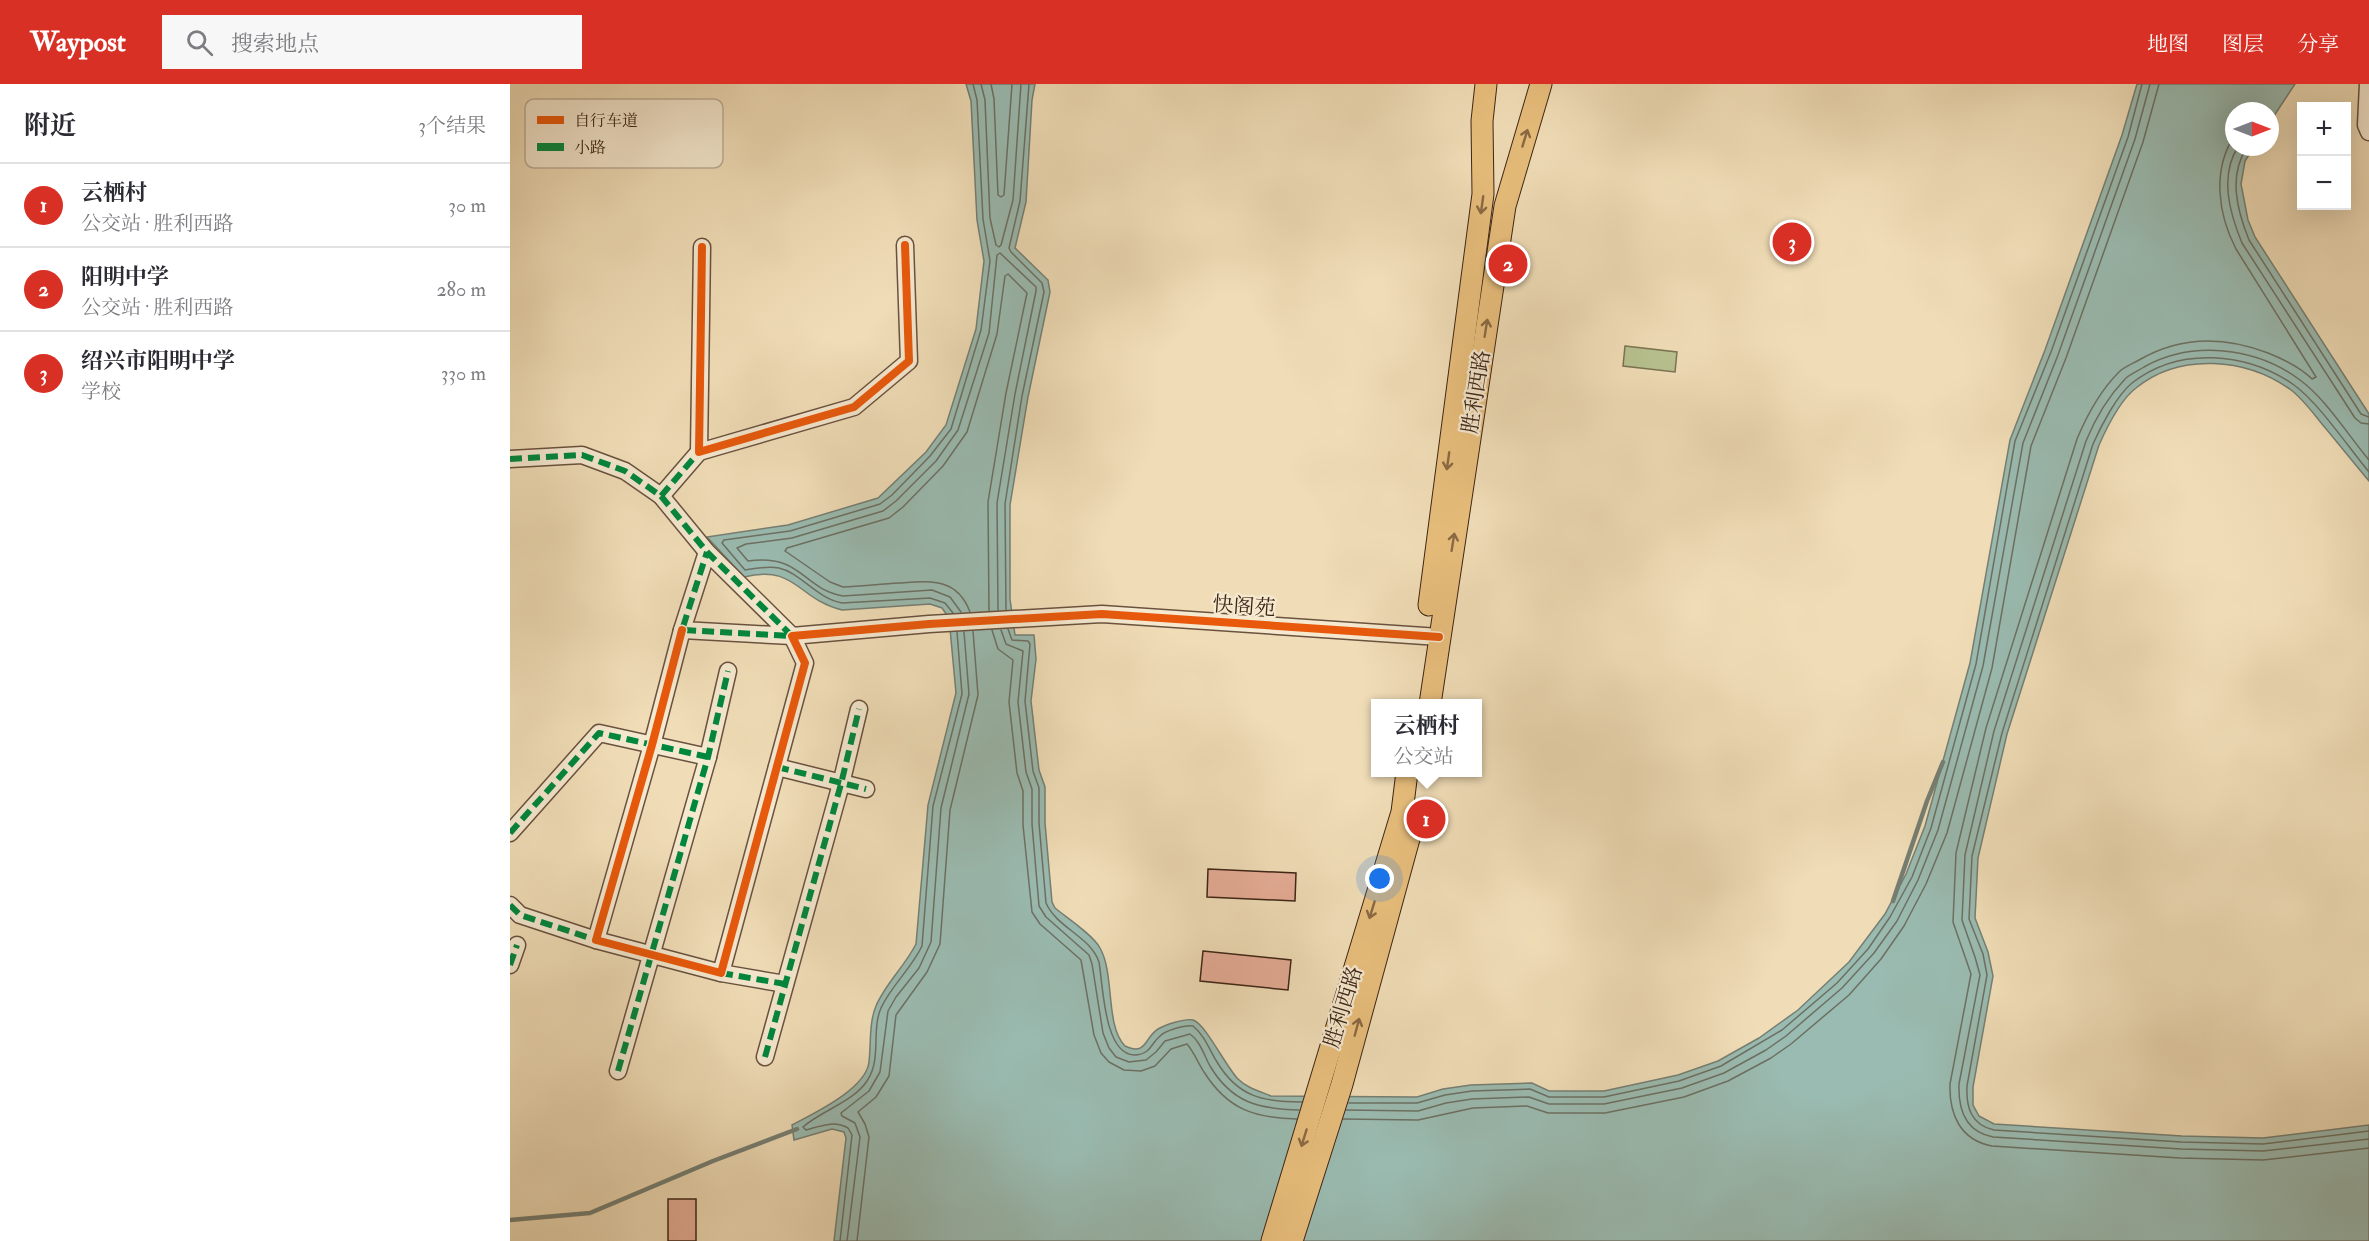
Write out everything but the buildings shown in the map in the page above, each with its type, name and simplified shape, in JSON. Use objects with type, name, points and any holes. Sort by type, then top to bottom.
[{"type":"main road","name":"胜利西路","points":[[1430,699],[1432,636],[1484,194],[1482,121],[1486,84]]},
{"type":"main road","name":"胜利西路","points":[[1417,699],[1432,636],[1505,206],[1541,84]]},
{"type":"main road","name":"胜利西路","points":[[1272,1241],[1402,812],[1406,777]]},
{"type":"main road","name":"胜利西路","points":[[1292,1241],[1342,1084],[1415,815],[1420,777]]},
{"type":"street","points":[[2368,84],[2368,127]]},
{"type":"street","points":[[661,496],[699,452],[854,407],[909,361],[905,245]]},
{"type":"street","points":[[699,452],[702,247]]},
{"type":"street","points":[[510,459],[582,455],[626,471],[661,496],[707,552],[792,636],[805,663],[721,973]]},
{"type":"street","points":[[596,940],[652,745],[682,630],[707,552]]},
{"type":"street","name":"快阁苑","points":[[682,630],[792,636],[928,624],[1102,614],[1432,636]]},
{"type":"street","points":[[618,1071],[708,757],[728,671]]},
{"type":"street","points":[[765,1057],[841,784],[859,709]]},
{"type":"street","points":[[510,833],[599,733],[708,757]]},
{"type":"street","points":[[777,767],[866,789]]},
{"type":"street","points":[[510,905],[520,915],[596,940],[721,973],[785,984]]},
{"type":"street","points":[[510,965],[517,945]]},
{"type":"green space","points":[[1625,346],[1677,352],[1675,372],[1623,366]]},
{"type":"water","points":[[966,84],[1035,84],[1026,202],[1015,248],[1048,280],[1050,292],[1028,397],[1010,505],[1010,599],[1015,635],[1034,635],[1036,659],[1031,701],[1039,770],[1045,787],[1045,823],[1052,902],[1055,908],[1086,932],[1100,948],[1105,959],[1115,1026],[1125,1046],[1137,1049],[1144,1045],[1158,1029],[1180,1021],[1193,1020],[1203,1029],[1238,1079],[1249,1087],[1271,1096],[1417,1097],[1443,1089],[1471,1085],[1532,1083],[1549,1091],[1604,1091],[1678,1075],[1718,1061],[1759,1038],[1798,1010],[1849,962],[1885,914],[1906,874],[1925,826],[1970,663],[2010,440],[2045,350],[2122,135],[2137,84],[2295,84],[2279,108],[2279,102],[2225,102],[2225,156],[2248,156],[2245,161],[2241,184],[2248,220],[2255,237],[2369,414],[2369,481],[2300,398],[2274,379],[2254,371],[2213,364],[2193,364],[2173,369],[2153,376],[2130,393],[2119,407],[2099,445],[2007,734],[1978,858],[1975,918],[1988,952],[1993,976],[1973,1087],[1973,1105],[1979,1116],[1994,1124],[2182,1136],[2263,1138],[2369,1125],[2369,1241],[834,1241],[846,1138],[844,1132],[832,1129],[794,1140],[792,1125],[838,1099],[859,1082],[866,1072],[869,1062],[872,1019],[876,1006],[884,990],[916,944],[928,805],[956,693],[949,618],[942,608],[930,604],[842,610],[827,605],[796,584],[775,575],[761,574],[744,577],[707,537],[788,525],[878,498],[926,452],[946,425],[976,329],[984,261],[977,220],[971,101]]},
{"type":"waterway","points":[[1893,901],[1927,801],[1943,762]]},
{"type":"waterway","points":[[510,1220],[590,1213],[713,1161],[797,1129]]},
{"type":"marked path","points":[[510,459],[582,455],[625,471],[661,496],[699,452]]},
{"type":"marked path","points":[[661,496],[707,552],[792,636],[682,630],[707,552]]},
{"type":"marked path","points":[[618,1071],[708,757],[728,671]]},
{"type":"marked path","points":[[765,1057],[841,784],[859,709]]},
{"type":"marked path","points":[[510,833],[599,733],[708,757]]},
{"type":"marked path","points":[[777,767],[866,789]]},
{"type":"marked path","points":[[510,905],[520,915],[596,940]]},
{"type":"marked path","points":[[510,965],[517,945]]},
{"type":"marked path","points":[[721,973],[785,984]]},
{"type":"cycle path","points":[[702,247],[699,452],[854,407],[909,361],[905,245]]},
{"type":"cycle path","points":[[682,630],[652,745],[596,940],[721,973],[805,663],[792,636],[929,624],[1102,614],[1439,637]]},
{"type":"place","name":"绍兴市阳明中学","points":[[1792,242]]},
{"type":"place","name":"阳明中学","points":[[1508,264]]},
{"type":"place","name":"云栖村","points":[[1426,819]]}]
